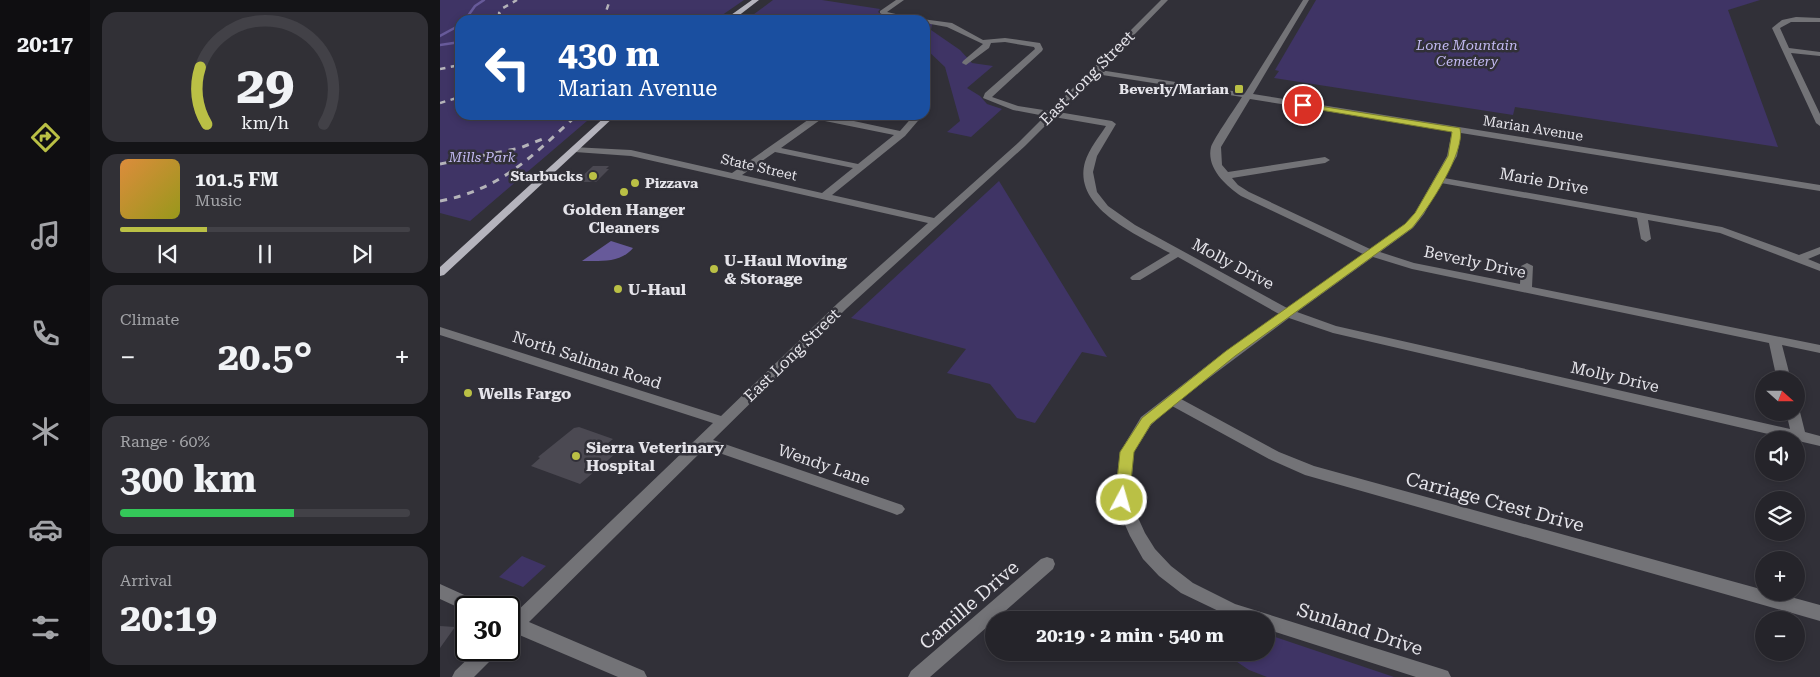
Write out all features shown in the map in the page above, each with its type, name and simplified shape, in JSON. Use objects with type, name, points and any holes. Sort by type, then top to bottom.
[{"type":"main road","points":[[735,15],[756,0]]},
{"type":"main road","points":[[440,273],[607,120]]},
{"type":"street","points":[[887,15],[882,12],[901,0]]},
{"type":"street","name":"East Long Street","points":[[520,616],[724,422],[842,306],[1016,150],[1165,0]]},
{"type":"street","name":"Beverly Drive","points":[[1306,0],[1216,147],[1217,165],[1234,187],[1245,194],[1371,253],[1412,266],[1820,348]]},
{"type":"street","points":[[1820,20],[1795,20],[1778,24],[1776,30],[1820,123]]},
{"type":"street","name":"Molly Drive","points":[[930,22],[949,25],[978,41],[1008,40],[1034,44],[1039,47],[988,94],[987,98],[1016,108],[1112,124],[1091,160],[1088,182],[1094,196],[1115,218],[1287,313],[1333,330],[1777,431]]},
{"type":"street","points":[[966,63],[986,46],[988,42]]},
{"type":"street","points":[[1786,50],[1820,54]]},
{"type":"street","name":"Marian Avenue","points":[[1094,71],[1820,188]]},
{"type":"street","points":[[734,176],[814,120]]},
{"type":"street","points":[[838,120],[902,134]]},
{"type":"street","points":[[824,196],[902,134],[916,120]]},
{"type":"street","points":[[1171,400],[1287,313],[1409,226],[1419,214],[1452,156],[1457,130]]},
{"type":"street","points":[[773,148],[861,167]]},
{"type":"street","name":"State Street","points":[[575,149],[631,153],[935,221]]},
{"type":"street","points":[[1224,176],[1324,160]]},
{"type":"street","name":"Marie Drive","points":[[1439,180],[1722,230],[1820,268]]},
{"type":"street","points":[[1642,215],[1646,239]]},
{"type":"street","points":[[1799,259],[1820,250]]},
{"type":"street","points":[[1136,278],[1177,253]]},
{"type":"street","points":[[1526,289],[1527,266]]},
{"type":"street","name":"North Saliman Road","points":[[440,331],[724,422]]},
{"type":"street","points":[[1774,339],[1782,371]]},
{"type":"street","name":"Sunland Drive","points":[[1171,400],[1146,421],[1127,452],[1122,500],[1138,536],[1149,554],[1187,588],[1234,611]]},
{"type":"street","name":"Carriage Crest Drive","points":[[1171,400],[1286,462],[1336,479],[1820,613]]},
{"type":"street","name":"Molly Drive","points":[[1805,437],[1820,441]]},
{"type":"street","name":"Wendy Lane","points":[[703,442],[897,509]]},
{"type":"street","name":"Camille Drive","points":[[917,677],[1047,564]]},
{"type":"street","points":[[440,592],[455,599]]},
{"type":"street","name":"Sunland Drive","points":[[1275,623],[1442,677]]},
{"type":"street","points":[[520,629],[638,677]]},
{"type":"street","points":[[461,677],[478,661]]},
{"type":"green space","name":"Mills Park","points":[[440,0],[744,0],[722,15],[455,15],[455,120],[588,120],[470,221],[440,213]]},
{"type":"green space","points":[[773,0],[822,0],[880,9],[878,12],[882,15],[866,14],[753,15]]},
{"type":"green space","name":"Lone Mountain Cemetery","points":[[1316,0],[1760,0],[1728,10],[1778,147],[1515,107],[1513,115],[1274,78],[1279,71],[1275,70]]},
{"type":"green space","points":[[930,24],[932,24],[931,30],[960,50],[972,63],[993,66],[967,88],[980,96],[987,104],[1002,109],[971,137],[947,132],[960,121],[945,67],[930,53]]},
{"type":"green space","points":[[999,181],[1107,357],[1082,352],[1035,423],[1017,418],[990,384],[947,373],[966,349],[851,318]]},
{"type":"green space","points":[[522,556],[546,566],[523,587],[499,577]]},
{"type":"green space","points":[[1275,637],[1394,677],[1267,677],[1249,670],[1236,661],[1275,661]]},
{"type":"shaded area","points":[[611,241],[633,248],[616,259],[582,261]]},
{"type":"building","name":"Starbucks","points":[[593,166],[609,166],[606,169],[609,169],[596,182],[576,182]]},
{"type":"building","name":"Sierra Veterinary Hospital","points":[[579,427],[613,439],[607,444],[612,447],[607,451],[615,454],[580,484],[531,466],[540,458],[538,457],[574,428]]},
{"type":"building","points":[[440,626],[455,627],[440,648]]},
{"type":"waterway","points":[[469,15],[475,6],[484,0]]},
{"type":"waterway","points":[[440,36],[455,28]]},
{"type":"waterway","points":[[440,45],[455,43]]},
{"type":"railway","points":[[500,15],[499,13],[503,8],[517,0]]},
{"type":"railway","points":[[605,15],[610,0]]},
{"type":"railway","points":[[440,69],[455,66]]},
{"type":"railway","points":[[440,103],[455,98]]},
{"type":"railway","points":[[440,201],[462,196],[499,179],[530,157],[571,120]]},
{"type":"railway","points":[[440,164],[520,148],[545,138]]},
{"type":"place","name":"Beverly/Marian","points":[[1239,89]]},
{"type":"place","name":"Starbucks","points":[[593,176]]},
{"type":"place","name":"Pizzava","points":[[635,183]]},
{"type":"place","name":"Golden Hanger Cleaners","points":[[624,192]]},
{"type":"place","name":"U-Haul Moving & Storage","points":[[714,269]]},
{"type":"place","name":"U-Haul","points":[[618,289]]},
{"type":"place","name":"Wells Fargo","points":[[468,393]]},
{"type":"place","name":"Sierra Veterinary Hospital","points":[[576,456]]},
{"type":"route","points":[[1122,500],[1127,452],[1135,436],[1146,421],[1230,354],[1409,226],[1419,214],[1452,156],[1457,130],[1303,105]]}]
